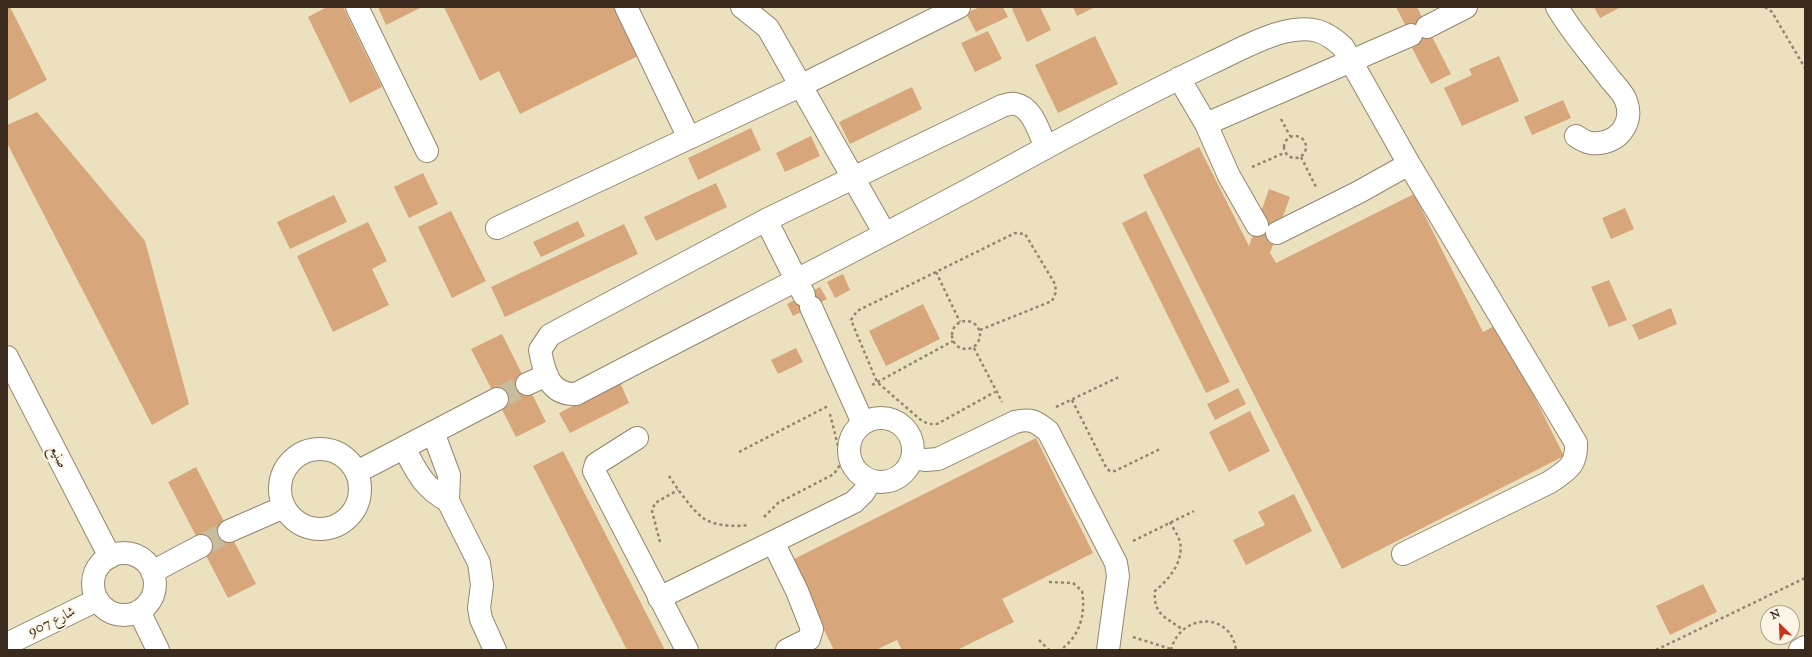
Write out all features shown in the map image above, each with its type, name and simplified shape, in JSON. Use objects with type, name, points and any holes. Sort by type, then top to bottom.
[{"type":"street","points":[[357,7],[427,151]]},
{"type":"street","points":[[626,7],[689,138]]},
{"type":"street","points":[[742,7],[767,17],[800,86],[885,234]]},
{"type":"street","points":[[497,228],[800,86],[959,7]]},
{"type":"street","points":[[1206,124],[1419,31],[1466,7]]},
{"type":"street","points":[[1557,7],[1569,29],[1592,56],[1626,101],[1629,120],[1620,135],[1605,142],[1587,143],[1576,136]]},
{"type":"street","points":[[1046,148],[1030,113],[1022,107],[1014,104],[1002,106],[766,220],[550,335],[540,350],[547,375],[554,388],[565,394],[576,394],[804,294],[885,234],[1179,78],[1247,46],[1286,31],[1310,28],[1330,35],[1343,47],[1408,164],[1576,443],[1576,456],[1568,470],[1550,482],[1403,554]]},
{"type":"street","points":[[1179,78],[1206,124],[1229,176],[1257,225]]},
{"type":"street","points":[[1277,233],[1408,164]]},
{"type":"street","points":[[766,220],[804,294],[863,423]]},
{"type":"street","name":"صنيع","points":[[7,357],[110,557]]},
{"type":"street","points":[[527,384],[547,375]]},
{"type":"street","points":[[357,472],[497,399]]},
{"type":"street","points":[[885,418],[896,421],[904,427],[911,436],[914,447],[913,458],[908,468],[896,479],[880,483],[870,481],[861,476],[854,469],[848,449],[856,430],[863,423],[874,419],[885,418]]},
{"type":"street","points":[[913,458],[925,460],[938,459],[1015,422],[1027,419],[1036,422],[1048,431],[1116,563],[1118,576],[1110,640]]},
{"type":"street","points":[[433,432],[449,475],[448,501],[478,563],[482,584],[479,608],[481,619],[495,650]]},
{"type":"street","points":[[637,438],[596,464],[594,471],[687,650]]},
{"type":"street","points":[[404,448],[419,477],[426,486],[448,501]]},
{"type":"street","points":[[311,449],[330,449],[346,457],[357,472],[360,487],[358,502],[350,515],[337,525],[322,529],[307,527],[294,519],[284,507],[279,489],[283,471],[294,457],[300,454],[311,449]]},
{"type":"street","points":[[659,598],[854,502],[864,492],[870,481]]},
{"type":"street","points":[[229,531],[284,507]]},
{"type":"street","points":[[773,542],[797,591],[812,629],[809,638],[787,650]]},
{"type":"street","points":[[152,572],[201,546]]},
{"type":"street","points":[[118,554],[134,555],[142,559],[152,572],[155,586],[153,594],[150,601],[139,611],[124,615],[116,614],[102,606],[97,600],[93,586],[96,572],[99,566],[110,557],[118,554]]},
{"type":"street","name":"شارع 907","points":[[7,644],[97,600]]},
{"type":"street","points":[[139,611],[158,650]]},
{"type":"street","points":[[1800,650],[1805,647]]},
{"type":"path","points":[[1765,7],[1772,12],[1805,68]]},
{"type":"path","points":[[1297,135],[1303,138],[1307,144],[1306,151],[1301,157],[1289,157],[1284,153],[1284,143],[1290,136],[1297,135]]},
{"type":"path","points":[[1229,176],[1284,153]]},
{"type":"path","points":[[1301,157],[1327,208]]},
{"type":"path","points":[[980,330],[1052,301],[1056,292],[1055,284],[1026,234],[1015,233],[857,311],[851,320],[877,382],[922,421],[929,424],[938,424],[995,392]]},
{"type":"path","points":[[936,272],[960,322]]},
{"type":"path","points":[[972,321],[980,330],[980,340],[974,348],[962,349],[953,341],[953,330],[960,322],[972,321]]},
{"type":"path","points":[[739,452],[877,382],[953,341]]},
{"type":"path","points":[[974,348],[995,392],[1015,422]]},
{"type":"path","points":[[1054,412],[1058,405],[1072,400],[1119,377]]},
{"type":"path","points":[[761,520],[778,503],[834,474],[839,469],[842,462],[825,399]]},
{"type":"path","points":[[1072,400],[1107,468],[1110,471],[1115,471],[1160,449]]},
{"type":"path","points":[[669,476],[678,490],[703,518],[724,525],[747,525],[754,523]]},
{"type":"path","points":[[662,547],[652,511],[653,507],[655,503],[678,490]]},
{"type":"path","points":[[1127,545],[1194,511]]},
{"type":"path","points":[[1170,522],[1180,542],[1179,558],[1172,575],[1155,591],[1154,603],[1156,610],[1162,616],[1182,629]]},
{"type":"path","points":[[1656,650],[1805,578]]},
{"type":"path","points":[[1049,582],[1073,583],[1082,591],[1084,604],[1076,636],[1060,650]]},
{"type":"path","points":[[1110,640],[1171,649],[1182,629],[1196,622],[1212,622],[1226,629],[1235,642],[1236,650]]},
{"type":"path","points":[[1039,640],[1049,650]]},
{"type":"building","points":[[7,7],[10,7],[47,80],[7,101]]},
{"type":"building","points":[[327,7],[343,7],[382,87],[350,103],[308,17]]},
{"type":"building","points":[[378,7],[422,7],[386,25]]},
{"type":"building","points":[[444,7],[614,7],[638,56],[520,114],[499,71],[480,81]]},
{"type":"building","points":[[980,7],[1003,7],[1008,17],[976,32],[966,13]]},
{"type":"building","points":[[1015,7],[1040,7],[1051,30],[1027,42],[1012,9]]},
{"type":"building","points":[[1073,7],[1095,7],[1077,16]]},
{"type":"building","points":[[1396,7],[1417,7],[1451,74],[1431,84],[1412,48],[1416,46]]},
{"type":"building","points":[[1594,7],[1621,7],[1600,18]]},
{"type":"building","points":[[988,31],[1002,59],[975,72],[961,43]]},
{"type":"building","points":[[1095,36],[1118,84],[1058,113],[1035,65]]},
{"type":"building","points":[[1499,56],[1519,101],[1462,126],[1444,88],[1472,75],[1469,69]]},
{"type":"building","points":[[912,87],[922,109],[850,144],[839,122]]},
{"type":"building","points":[[1563,100],[1571,118],[1532,135],[1524,117]]},
{"type":"building","points":[[37,112],[145,241],[189,404],[152,425],[7,143],[7,125]]},
{"type":"building","points":[[751,128],[761,150],[698,180],[688,158]]},
{"type":"building","points":[[811,136],[820,156],[785,172],[776,153]]},
{"type":"building","points":[[1199,147],[1249,246],[1269,189],[1290,197],[1270,253],[1276,263],[1414,194],[1483,332],[1498,324],[1564,456],[1342,569],[1143,175]]},
{"type":"building","points":[[423,173],[438,204],[409,218],[394,187]]},
{"type":"building","points":[[716,183],[727,207],[656,241],[644,217]]},
{"type":"building","points":[[334,195],[347,222],[290,249],[277,222]]},
{"type":"building","points":[[1625,208],[1634,229],[1611,239],[1602,218]]},
{"type":"building","points":[[451,211],[486,281],[452,298],[418,227]]},
{"type":"building","points":[[1146,211],[1230,382],[1206,393],[1122,223]]},
{"type":"building","points":[[578,221],[585,236],[541,257],[533,242]]},
{"type":"building","points":[[368,222],[387,261],[372,269],[389,305],[333,332],[297,256]]},
{"type":"building","points":[[624,224],[638,254],[505,317],[491,287]]},
{"type":"building","points":[[843,274],[850,290],[835,298],[827,282]]},
{"type":"building","points":[[1609,280],[1627,320],[1609,327],[1591,287]]},
{"type":"building","points":[[820,287],[827,299],[793,316],[787,304]]},
{"type":"building","points":[[923,304],[940,339],[886,366],[869,331]]},
{"type":"building","points":[[1671,308],[1677,324],[1639,340],[1632,325]]},
{"type":"building","points":[[502,334],[546,422],[516,437],[471,349]]},
{"type":"building","points":[[796,348],[803,362],[778,374],[771,360]]},
{"type":"building","points":[[620,382],[629,403],[570,433],[559,413]]},
{"type":"building","points":[[1238,388],[1246,404],[1215,420],[1207,404]]},
{"type":"building","points":[[1250,411],[1270,451],[1229,472],[1209,432]]},
{"type":"building","points":[[1036,438],[1093,553],[1002,599],[1014,622],[957,650],[902,650],[897,640],[876,650],[834,650],[790,561]]},
{"type":"building","points":[[563,451],[665,650],[627,650],[533,466]]},
{"type":"building","points":[[196,467],[256,584],[228,598],[168,482]]},
{"type":"building","points":[[1294,494],[1312,531],[1246,565],[1233,540],[1265,525],[1258,512]]},
{"type":"building","points":[[1703,584],[1717,612],[1670,635],[1656,606]]},
{"type":"tunnel","points":[[497,399],[527,384]]},
{"type":"tunnel","points":[[201,546],[229,531]]}]
